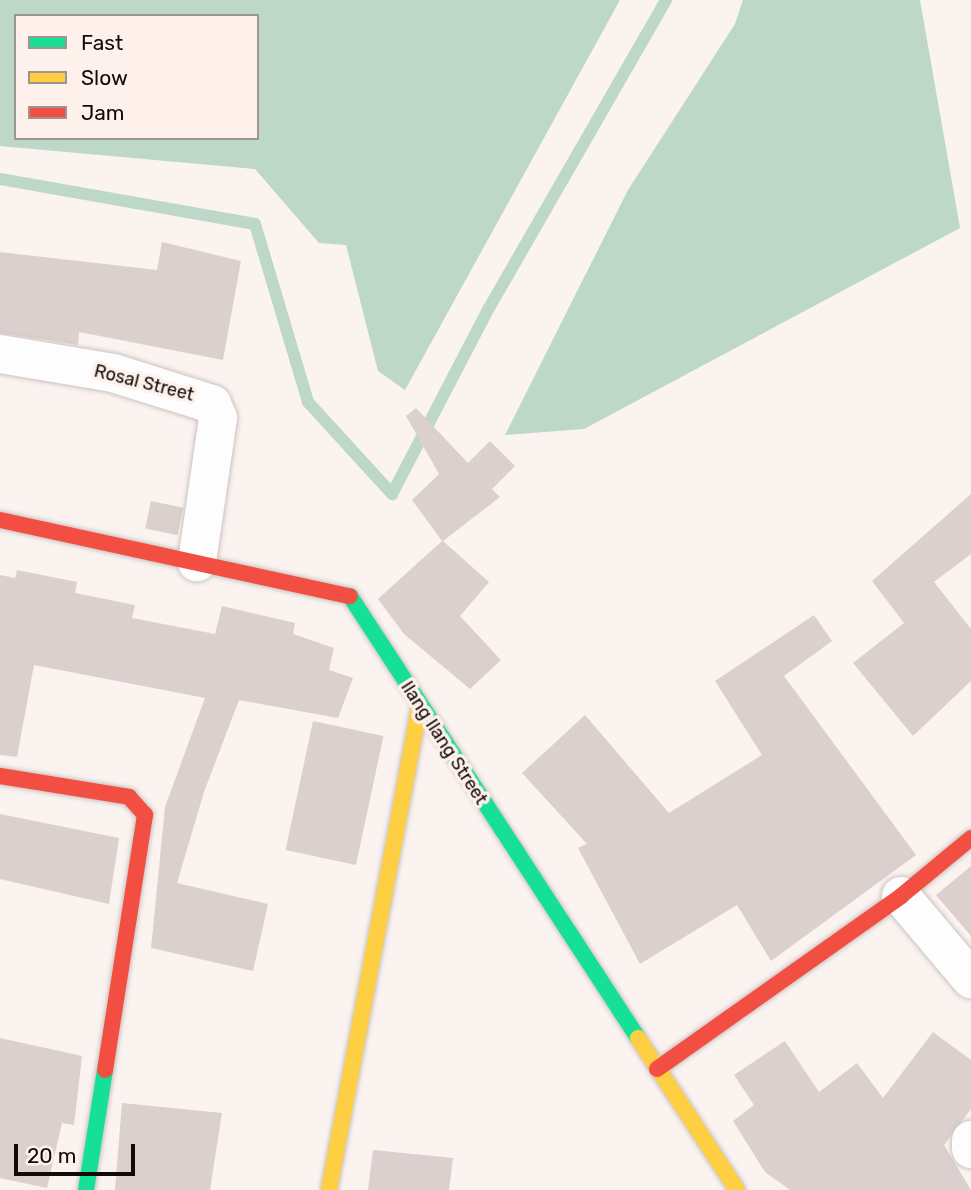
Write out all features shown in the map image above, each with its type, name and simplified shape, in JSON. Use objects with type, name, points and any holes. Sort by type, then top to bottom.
[{"type":"street","name":"Rosal Street","points":[[0,354],[113,373],[212,404],[218,418],[197,562]]},
{"type":"street","name":"Ilang Ilang Street","points":[[0,520],[349,594],[737,1190]]},
{"type":"street","points":[[329,1190],[420,706]]},
{"type":"street","points":[[0,776],[129,797],[145,815],[86,1190]]},
{"type":"street","points":[[657,1069],[901,896],[971,838]]},
{"type":"street","points":[[901,896],[971,979]]},
{"type":"street","points":[[971,1140],[971,1149]]},
{"type":"shaded area","points":[[0,0],[620,0],[405,390],[378,371],[346,245],[319,243],[255,169],[0,146]]},
{"type":"shaded area","points":[[743,0],[920,0],[960,228],[584,429],[505,435],[628,190],[735,24]]},
{"type":"building","points":[[162,242],[241,261],[223,360],[79,332],[78,345],[0,333],[0,252],[157,270]]},
{"type":"building","points":[[416,408],[468,463],[490,441],[515,466],[492,489],[500,497],[443,541],[489,582],[460,616],[501,660],[470,689],[404,634],[378,599],[442,541],[412,500],[439,474],[406,416]]},
{"type":"building","points":[[971,494],[971,554],[934,582],[971,629],[971,681],[913,736],[853,663],[904,623],[872,581]]},
{"type":"building","points":[[151,501],[183,508],[177,535],[145,528]]},
{"type":"building","points":[[17,570],[77,582],[75,593],[135,605],[132,618],[215,634],[222,606],[295,623],[293,634],[334,648],[329,670],[353,678],[338,718],[239,700],[204,792],[177,883],[268,904],[253,971],[151,948],[165,807],[205,698],[34,665],[17,757],[0,755],[0,575],[15,578]]},
{"type":"building","points":[[814,615],[832,641],[784,676],[916,855],[771,961],[737,905],[640,964],[578,848],[587,844],[522,773],[585,715],[669,813],[762,755],[715,681]]},
{"type":"building","points":[[313,721],[383,736],[356,865],[286,850]]},
{"type":"building","points":[[0,814],[119,838],[109,904],[0,879]]},
{"type":"building","points":[[971,866],[971,936],[936,895]]},
{"type":"building","points":[[933,1032],[971,1060],[971,1109],[944,1145],[971,1190],[790,1190],[765,1172],[733,1121],[754,1105],[734,1075],[785,1041],[819,1092],[857,1063],[883,1098]]},
{"type":"building","points":[[0,1038],[82,1056],[74,1125],[62,1123],[47,1188],[0,1178]]},
{"type":"building","points":[[122,1103],[222,1113],[210,1190],[115,1190]]},
{"type":"building","points":[[373,1150],[453,1158],[449,1190],[368,1190]]},
{"type":"waterway","points":[[0,179],[255,224],[308,402],[392,494],[489,308],[666,0]]},
{"type":"traffic: fast","points":[[350,596],[638,1038]]},
{"type":"traffic: fast","points":[[86,1190],[105,1070]]},
{"type":"traffic: slow","points":[[329,1190],[420,706]]},
{"type":"traffic: slow","points":[[638,1038],[737,1190]]},
{"type":"traffic: jam","points":[[0,520],[350,596]]},
{"type":"traffic: jam","points":[[0,776],[129,797],[145,815],[105,1070]]},
{"type":"traffic: jam","points":[[657,1069],[901,896],[971,838]]}]
